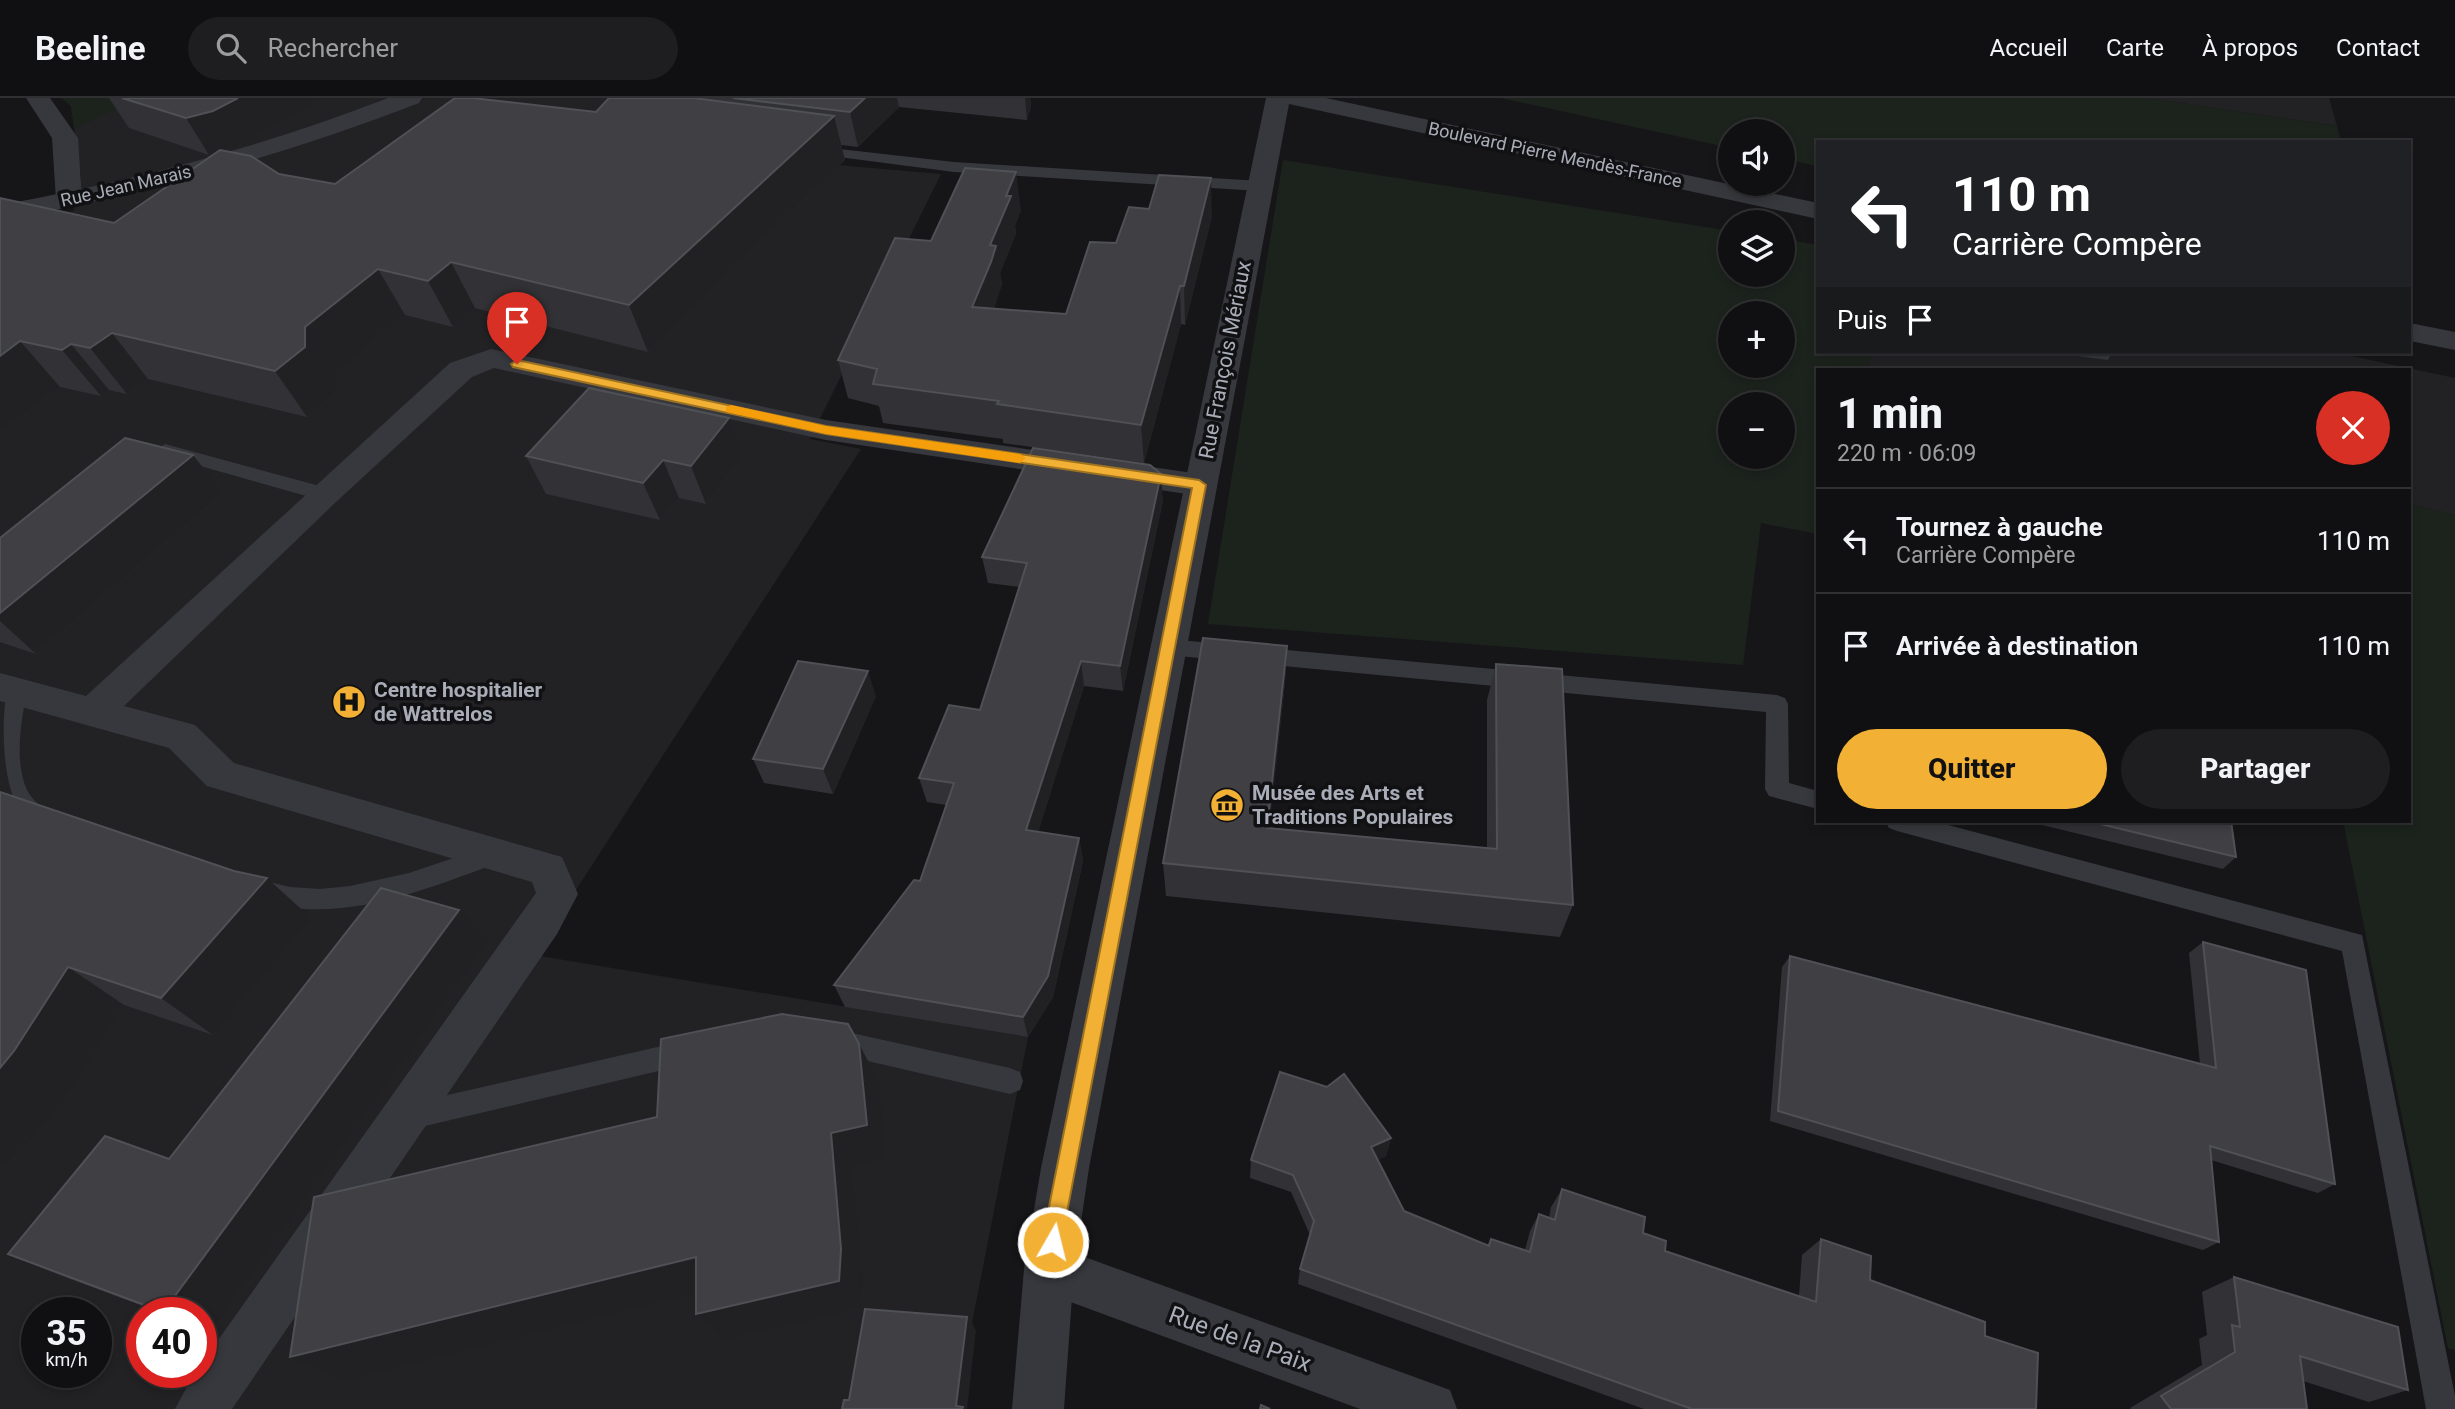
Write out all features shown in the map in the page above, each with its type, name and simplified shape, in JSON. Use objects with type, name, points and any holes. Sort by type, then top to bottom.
[{"type":"street","points":[[38,98],[65,138],[69,200]]},
{"type":"street","name":"Rue Jean Marais","points":[[0,213],[69,200],[252,153],[410,98]]},
{"type":"street","name":"Rue François Mériaux","points":[[1038,1409],[1049,1269],[1065,1168],[1278,98]]},
{"type":"street","name":"Boulevard Pierre Mendès-France","points":[[1292,98],[1816,211]]},
{"type":"street","name":"Boulevard Pierre Mendès-France","points":[[1391,98],[1718,171]]},
{"type":"street","points":[[1795,188],[1816,193]]},
{"type":"street","points":[[2411,332],[2455,341]]},
{"type":"street","points":[[92,712],[324,494],[461,370],[491,358],[826,430],[1199,485]]},
{"type":"street","points":[[8,689],[182,736],[221,775],[547,869],[557,894],[542,921],[201,1409]]},
{"type":"street","name":"Rue de la Paix","points":[[1049,1269],[1431,1409]]},
{"type":"lane","points":[[790,147],[954,167],[1260,186]]},
{"type":"lane","points":[[150,457],[161,449],[324,494]]},
{"type":"lane","points":[[1168,648],[1777,704],[1777,789],[1816,799]]},
{"type":"lane","points":[[8,689],[3,777],[24,812],[63,826]]},
{"type":"lane","points":[[1904,823],[2353,943],[2442,1409]]},
{"type":"lane","points":[[243,885],[281,898],[330,899],[383,891],[495,853]]},
{"type":"lane","points":[[809,1037],[856,1043],[1010,1081]]},
{"type":"lane","points":[[404,1118],[707,1047]]},
{"type":"shaded area","name":"Centre hospitalier de Wattrelos","points":[[62,98],[636,98],[597,144],[941,174],[810,439],[861,449],[534,955],[1028,1037],[972,1323],[976,1331],[862,1409],[0,1409],[0,235],[2,226],[74,211],[81,176],[71,106]]},
{"type":"shaded area","points":[[62,98],[138,98],[74,129],[71,106]]},
{"type":"shaded area","points":[[1501,98],[2147,98],[2337,126],[2340,140],[1816,140],[1816,166],[1795,161],[1795,119],[1718,119],[1718,145]]},
{"type":"shaded area","points":[[2147,98],[2329,98],[2337,126]]},
{"type":"shaded area","points":[[1283,160],[1718,229],[1718,287],[1795,287],[1795,241],[1816,245],[1816,354],[1870,354],[1868,368],[1816,368],[1816,534],[1761,523],[1743,665],[1208,624]]},
{"type":"shaded area","points":[[1870,354],[2342,354],[2408,368],[1868,368]]},
{"type":"shaded area","points":[[2411,369],[2455,378],[2455,515],[2411,504]]},
{"type":"shaded area","points":[[2411,504],[2455,515],[2455,1350],[2448,1348],[2343,823],[2411,823]]},
{"type":"building","points":[[122,98],[238,98],[213,111],[186,118]]},
{"type":"building","points":[[455,98],[596,112],[609,98],[693,98],[834,116],[629,305],[451,262],[428,281],[378,269],[305,327],[305,347],[275,371],[112,333],[90,348],[71,344],[62,350],[20,341],[0,356],[0,198],[114,223],[220,150],[251,156],[279,174],[335,184]]},
{"type":"building","points":[[733,98],[865,98],[850,112]]},
{"type":"building","points":[[965,168],[1016,172],[1006,196],[1011,196],[990,245],[996,246],[991,262],[972,307],[1066,314],[1090,242],[1116,243],[1129,207],[1149,209],[1159,175],[1211,178],[1184,286],[1180,286],[1141,425],[997,404],[999,401],[873,384],[877,369],[838,360],[895,238],[931,241]]},
{"type":"building","points":[[589,388],[729,418],[691,466],[663,460],[643,483],[526,456]]},
{"type":"building","points":[[125,438],[193,455],[0,613],[0,538]]},
{"type":"building","points":[[1033,448],[1150,465],[1161,474],[1120,666],[1081,661],[1026,830],[1079,838],[1048,976],[1023,1017],[834,985],[914,880],[920,881],[954,783],[919,778],[949,705],[980,710],[1027,563],[982,557]]},
{"type":"building","points":[[1203,638],[1287,646],[1267,828],[1497,849],[1496,664],[1562,669],[1573,905],[1163,863]]},
{"type":"building","points":[[798,661],[868,671],[823,769],[753,759]]},
{"type":"building","points":[[0,792],[234,871],[267,878],[161,998],[68,967],[14,1051],[0,1068]]},
{"type":"building","points":[[2096,823],[2231,823],[2236,857]]},
{"type":"building","points":[[381,888],[459,910],[174,1297],[126,1298],[8,1254],[105,1136],[169,1159]]},
{"type":"building","points":[[2203,942],[2306,970],[2335,1184],[2210,1146],[2219,1242],[1778,1111],[1790,956],[2216,1068]]},
{"type":"building","points":[[782,1014],[848,1024],[859,1044],[867,1125],[831,1133],[841,1249],[839,1281],[696,1314],[696,1257],[290,1357],[314,1197],[657,1117],[661,1039]]},
{"type":"building","points":[[1280,1072],[1327,1087],[1344,1074],[1391,1138],[1371,1147],[1404,1211],[1489,1246],[1491,1239],[1530,1252],[1539,1214],[1555,1220],[1562,1189],[1645,1217],[1643,1233],[1666,1241],[1665,1251],[1816,1302],[1821,1239],[1871,1256],[1870,1280],[1985,1322],[1985,1336],[2038,1353],[2036,1409],[1692,1409],[1300,1269],[1314,1221],[1293,1175],[1251,1160]]},
{"type":"building","points":[[2234,1277],[2398,1327],[2408,1390],[2300,1356],[2307,1409],[2171,1409],[2161,1396],[2235,1352],[2232,1325],[2240,1327]]},
{"type":"building","points":[[865,1309],[967,1317],[956,1406],[963,1407],[962,1409],[842,1409],[844,1400],[849,1400]]},
{"type":"slow traffic","points":[[731,409],[826,430],[1020,458]]},
{"type":"place","name":"Centre hospitalier de Wattrelos","points":[[349,702]]},
{"type":"place","name":"Musée des Arts et Traditions Populaires","points":[[1227,805]]},
{"type":"route","points":[[517,364],[826,430],[1199,485],[1065,1168],[1053,1242]]}]
